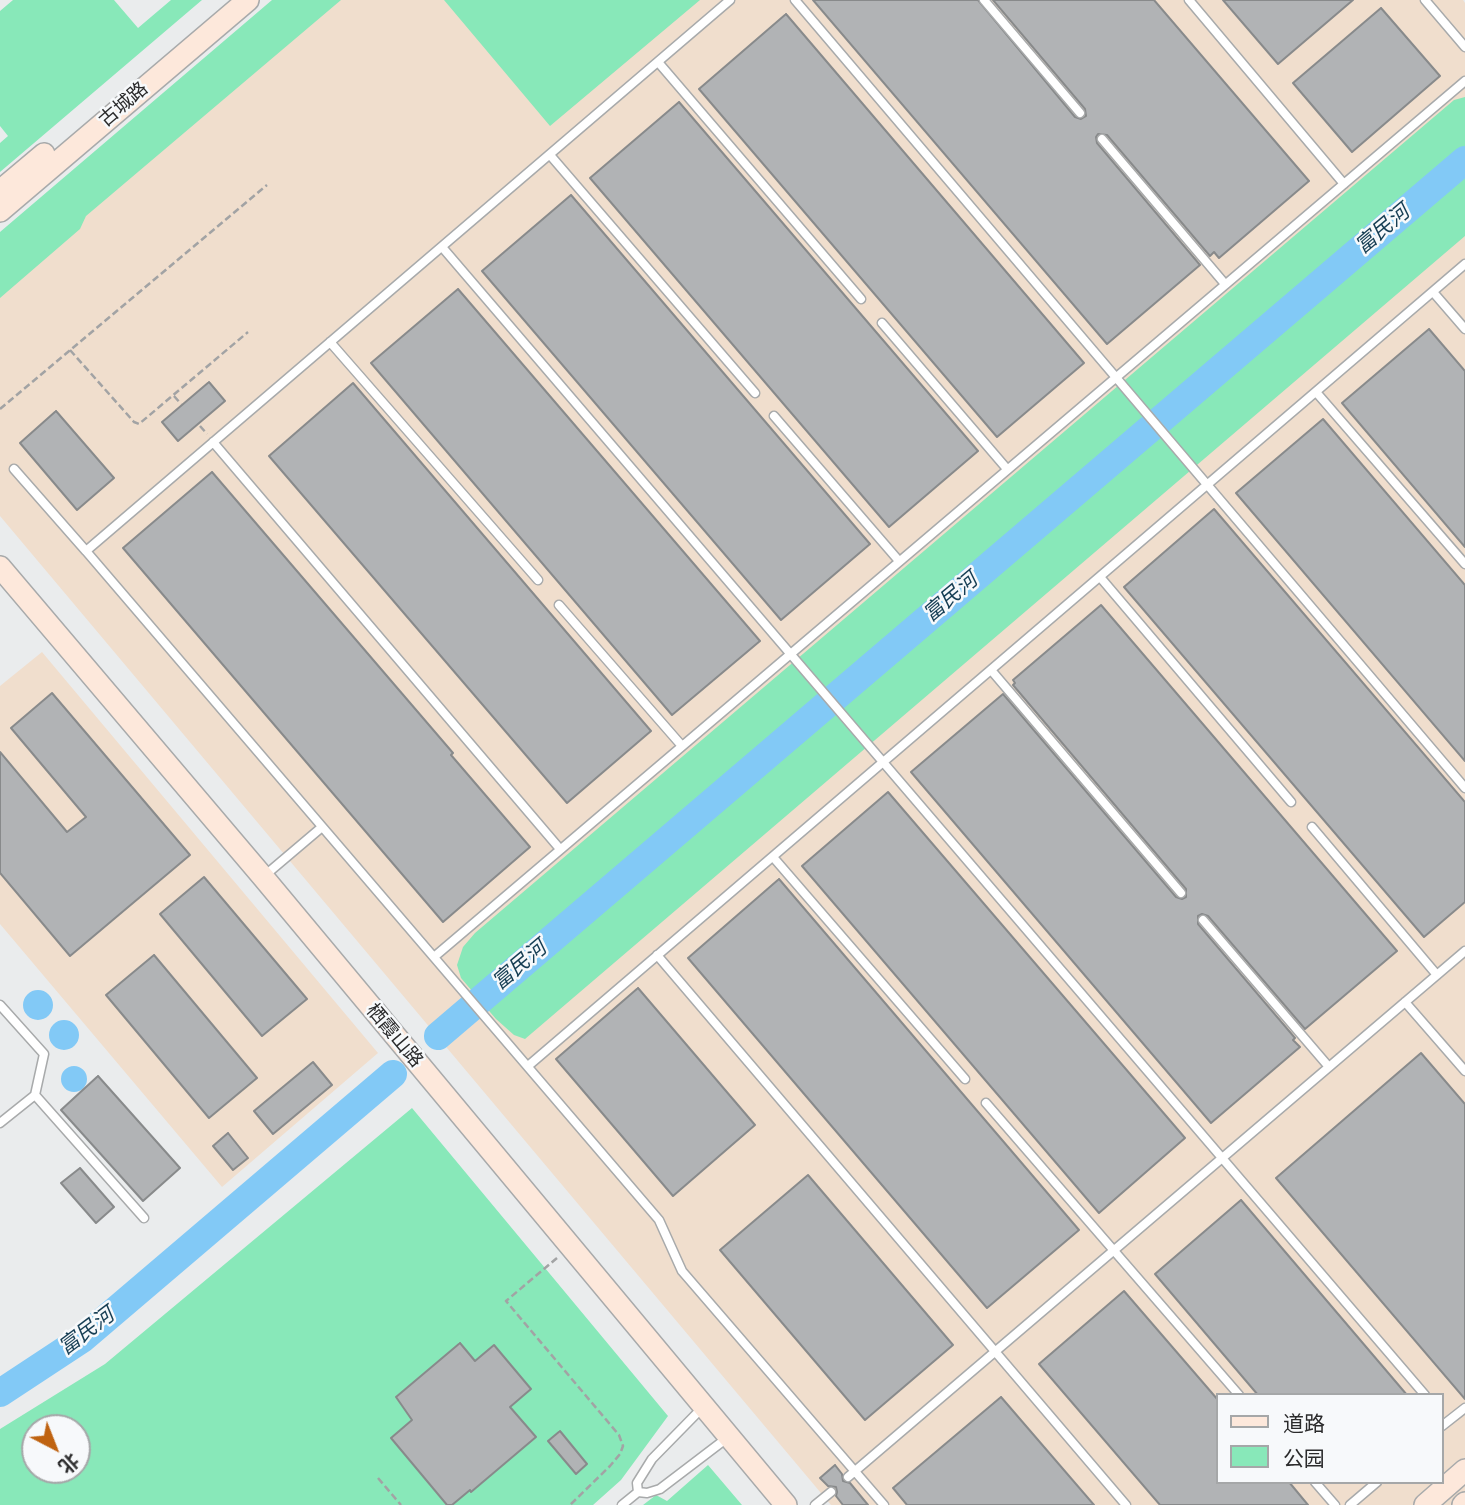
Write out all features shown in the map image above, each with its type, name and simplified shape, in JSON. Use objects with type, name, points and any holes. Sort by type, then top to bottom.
[{"type":"street","name":"古城路","points":[[0,191],[228,0]]},
{"type":"street","name":"古城路","points":[[0,211],[248,0]]},
{"type":"street","name":"栖霞山路","points":[[0,568],[263,877],[786,1505]]},
{"type":"street","points":[[1425,1505],[1465,1470]]},
{"type":"lane","points":[[86,551],[730,0]]},
{"type":"lane","points":[[795,0],[1465,788]]},
{"type":"lane","points":[[984,0],[1080,113]]},
{"type":"lane","points":[[1189,0],[1343,184]]},
{"type":"lane","points":[[1425,0],[1465,47]]},
{"type":"lane","points":[[657,62],[861,299]]},
{"type":"lane","points":[[434,957],[1465,81]]},
{"type":"lane","points":[[1102,139],[1225,284]]},
{"type":"lane","points":[[550,155],[755,393]]},
{"type":"lane","points":[[442,247],[1423,1393]]},
{"type":"lane","points":[[528,1066],[1465,264]]},
{"type":"lane","points":[[1433,292],[1465,329]]},
{"type":"lane","points":[[882,323],[1007,469]]},
{"type":"lane","points":[[330,342],[538,580]]},
{"type":"lane","points":[[1316,392],[1465,564]]},
{"type":"lane","points":[[774,415],[899,561]]},
{"type":"lane","points":[[214,442],[560,849]]},
{"type":"lane","points":[[14,469],[659,1220],[682,1271],[852,1474],[884,1505]]},
{"type":"lane","points":[[1100,577],[1291,802]]},
{"type":"lane","points":[[559,605],[682,746]]},
{"type":"lane","points":[[991,670],[1181,893]]},
{"type":"lane","points":[[263,877],[322,827]]},
{"type":"lane","points":[[1312,827],[1437,975]]},
{"type":"lane","points":[[773,857],[965,1079]]},
{"type":"lane","points":[[1203,920],[1329,1067]]},
{"type":"lane","points":[[852,1474],[1465,951]]},
{"type":"lane","points":[[657,956],[1126,1505]]},
{"type":"lane","points":[[1405,1002],[1465,1071]]},
{"type":"lane","points":[[0,1004],[44,1054],[35,1095],[0,1124]]},
{"type":"lane","points":[[35,1095],[144,1218]]},
{"type":"lane","points":[[986,1103],[1236,1393]]},
{"type":"lane","points":[[638,1492],[637,1483],[652,1459],[703,1407]]},
{"type":"lane","points":[[1444,1421],[1465,1408]]},
{"type":"lane","points":[[622,1505],[638,1492],[647,1493],[660,1489],[728,1437]]},
{"type":"lane","points":[[1317,1484],[1335,1505]]},
{"type":"lane","points":[[1350,1505],[1375,1484]]},
{"type":"lane","points":[[816,1505],[831,1492]]},
{"type":"path","points":[[0,409],[267,185]]},
{"type":"path","points":[[70,350],[134,422],[139,424],[248,332]]},
{"type":"path","points":[[173,396],[181,404]]},
{"type":"path","points":[[570,1247],[506,1301],[620,1435],[623,1446],[620,1454],[570,1505]]},
{"type":"path","points":[[378,1478],[401,1505]]},
{"type":"shaded area","points":[[287,0],[1463,0],[1465,1505],[831,1505],[0,516],[0,243]]},
{"type":"shaded area","points":[[42,652],[378,1053],[222,1187],[0,924],[0,686]]},
{"type":"green space","points":[[13,0],[114,0],[138,28],[171,0],[202,0],[0,172],[0,143],[8,136],[0,126],[0,11]]},
{"type":"green space","points":[[272,0],[341,0],[86,216],[80,229],[0,298],[0,232]]},
{"type":"green space","points":[[444,0],[700,0],[550,126]]},
{"type":"green space","points":[[1465,97],[1465,236],[525,1039],[514,1035],[496,1019],[461,978],[457,965],[463,947],[475,933],[1454,100]]},
{"type":"green space","points":[[412,1108],[668,1416],[621,1480],[593,1505],[0,1505],[0,1429],[21,1416],[21,1484],[91,1484],[91,1414],[24,1414],[105,1364]]},
{"type":"green space","points":[[708,1465],[742,1505],[643,1505],[656,1495],[667,1501]]},
{"type":"water","points":[[38,990],[49,994],[53,1005],[49,1016],[38,1020],[27,1016],[23,1005],[27,994]]},
{"type":"water","points":[[64,1020],[75,1024],[79,1035],[75,1046],[64,1050],[53,1046],[49,1035],[53,1024]]},
{"type":"water","points":[[74,1066],[83,1070],[87,1079],[83,1088],[74,1092],[65,1088],[61,1079],[65,1070]]},
{"type":"building","points":[[813,0],[978,0],[1075,117],[1081,119],[1086,116],[1085,109],[993,0],[1154,0],[1309,181],[1219,258],[1214,252],[1210,256],[1107,135],[1098,134],[1097,143],[1200,265],[1107,344]]},
{"type":"building","points":[[1223,0],[1353,0],[1278,64]]},
{"type":"building","points":[[1381,8],[1440,76],[1352,152],[1293,83]]},
{"type":"building","points":[[786,14],[1084,363],[997,437],[699,89]]},
{"type":"building","points":[[679,102],[978,451],[889,527],[590,178]]},
{"type":"building","points":[[571,195],[870,544],[781,620],[482,271]]},
{"type":"building","points":[[458,289],[760,641],[672,715],[371,363]]},
{"type":"building","points":[[1429,329],[1465,371],[1465,547],[1342,403]]},
{"type":"building","points":[[209,382],[225,401],[178,441],[162,422]]},
{"type":"building","points":[[353,383],[651,731],[567,803],[269,456]]},
{"type":"building","points":[[56,411],[114,478],[77,510],[20,443]]},
{"type":"building","points":[[1323,419],[1465,585],[1465,761],[1236,493]]},
{"type":"building","points":[[212,472],[530,847],[443,922],[123,548]]},
{"type":"building","points":[[1214,509],[1465,802],[1465,902],[1424,937],[1124,587]]},
{"type":"building","points":[[1101,605],[1397,951],[1305,1029],[1208,916],[1198,916],[1198,924],[1300,1047],[1211,1123],[911,772],[1003,694],[1176,897],[1186,897],[1186,889],[1013,685],[1013,680]]},
{"type":"building","points":[[52,693],[190,855],[70,956],[0,873],[0,752],[67,832],[86,817],[11,728]]},
{"type":"building","points":[[888,792],[1185,1138],[1099,1213],[802,866]]},
{"type":"building","points":[[204,877],[307,999],[262,1036],[160,914]]},
{"type":"building","points":[[779,879],[1079,1230],[987,1308],[688,958]]},
{"type":"building","points":[[154,955],[257,1078],[209,1118],[106,995]]},
{"type":"building","points":[[638,988],[755,1125],[673,1196],[556,1059]]},
{"type":"building","points":[[1421,1053],[1465,1104],[1465,1399],[1276,1178]]},
{"type":"building","points":[[313,1062],[332,1085],[273,1134],[254,1111]]},
{"type":"building","points":[[98,1076],[180,1168],[143,1201],[61,1110]]},
{"type":"building","points":[[228,1133],[248,1158],[233,1170],[213,1146]]},
{"type":"building","points":[[80,1168],[114,1207],[96,1223],[61,1183]]},
{"type":"building","points":[[808,1175],[953,1345],[865,1420],[720,1250]]},
{"type":"building","points":[[1241,1200],[1405,1393],[1256,1393],[1155,1274]]},
{"type":"building","points":[[1124,1291],[1216,1398],[1216,1484],[1291,1484],[1308,1505],[1160,1505],[1039,1364]]},
{"type":"building","points":[[460,1343],[475,1361],[494,1345],[531,1389],[510,1407],[536,1437],[471,1492],[470,1490],[452,1505],[447,1505],[391,1438],[412,1420],[396,1397]]},
{"type":"building","points":[[1001,1397],[1094,1505],[907,1505],[893,1488]]},
{"type":"building","points":[[560,1431],[587,1464],[576,1474],[548,1441]]},
{"type":"building","points":[[835,1465],[842,1474],[843,1481],[850,1483],[868,1505],[843,1505],[836,1496],[836,1487],[828,1486],[820,1478]]},
{"type":"waterway","name":"富民河","points":[[438,1036],[1465,160]]},
{"type":"waterway","name":"富民河","points":[[0,1393],[82,1339],[393,1074]]}]
